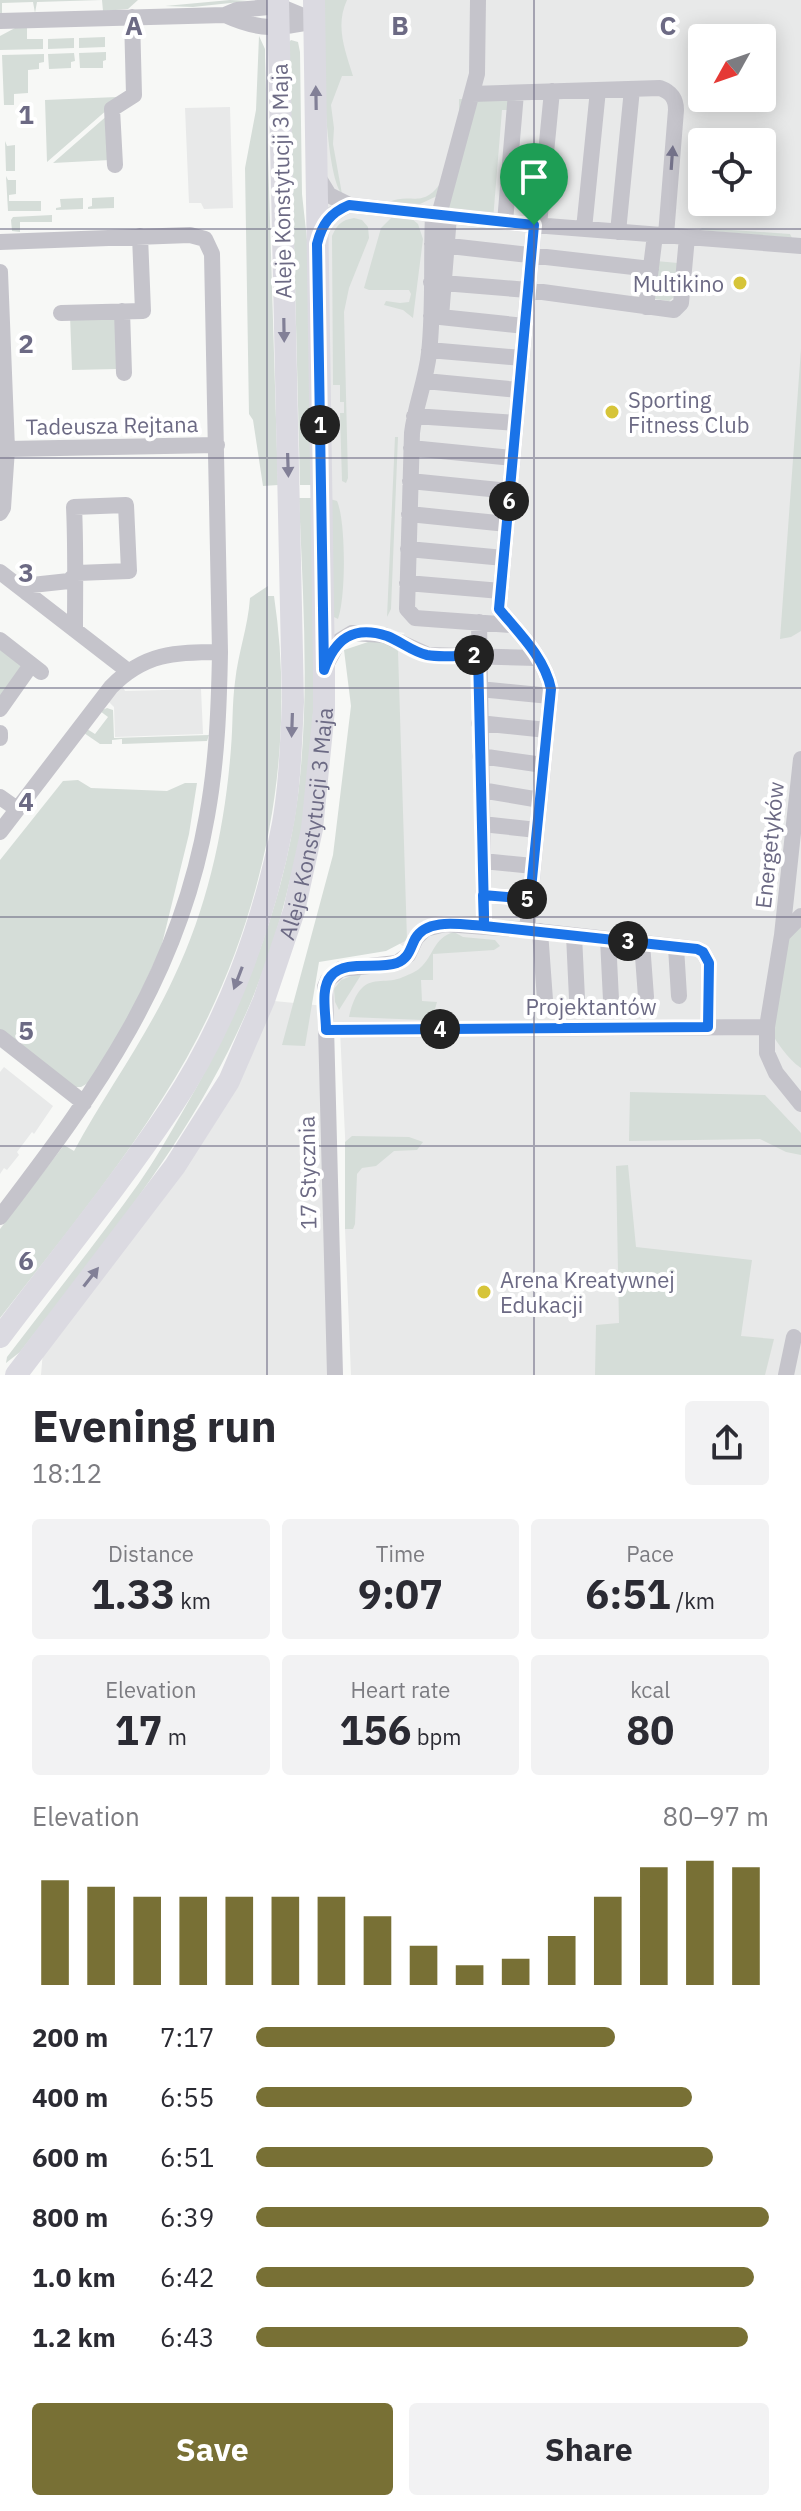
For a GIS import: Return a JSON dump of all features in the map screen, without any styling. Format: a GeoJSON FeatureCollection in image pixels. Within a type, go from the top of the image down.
{"type":"FeatureCollection","features":[{"type":"Feature","properties":{"kind":"main road","name":"Aleje Konstytucji 3 Maja"},"geometry":{"type":"LineString","coordinates":[[16,1375],[175,1166],[229,1081],[264,1000],[294,911],[312,829],[324,710],[315,11]]}},
{"type":"Feature","properties":{"kind":"main road","name":"Aleje Konstytucji 3 Maja"},"geometry":{"type":"LineString","coordinates":[[0,1337],[140,1151],[194,1069],[230,999],[249,950],[266,896],[283,821],[291,754],[293,672],[278,12]]}},
{"type":"Feature","properties":{"kind":"main road"},"geometry":{"type":"LineString","coordinates":[[41,1375],[44,1339]]}},
{"type":"Feature","properties":{"kind":"street"},"geometry":{"type":"LineString","coordinates":[[478,0],[478,63],[440,215],[436,316],[425,381],[414,416],[407,609],[411,616],[417,618],[512,625]]}},
{"type":"Feature","properties":{"kind":"street"},"geometry":{"type":"LineString","coordinates":[[0,21],[225,15],[241,22],[278,12],[315,11]]}},
{"type":"Feature","properties":{"kind":"street"},"geometry":{"type":"LineString","coordinates":[[115,165],[112,109],[134,95],[132,17]]}},
{"type":"Feature","properties":{"kind":"street"},"geometry":{"type":"LineString","coordinates":[[472,94],[660,88],[671,93],[676,104],[661,235],[651,269],[646,307]]}},
{"type":"Feature","properties":{"kind":"street"},"geometry":{"type":"LineString","coordinates":[[618,232],[632,89]]}},
{"type":"Feature","properties":{"kind":"street"},"geometry":{"type":"LineString","coordinates":[[584,229],[598,90]]}},
{"type":"Feature","properties":{"kind":"street"},"geometry":{"type":"LineString","coordinates":[[545,1000],[530,899],[550,696],[548,674],[499,609],[531,257],[552,91]]}},
{"type":"Feature","properties":{"kind":"street"},"geometry":{"type":"LineString","coordinates":[[505,222],[516,93]]}},
{"type":"Feature","properties":{"kind":"street"},"geometry":{"type":"LineString","coordinates":[[317,174],[329,195],[349,205],[536,225],[801,246]]}},
{"type":"Feature","properties":{"kind":"street"},"geometry":{"type":"LineString","coordinates":[[317,244],[329,217],[349,205]]}},
{"type":"Feature","properties":{"kind":"street"},"geometry":{"type":"LineString","coordinates":[[61,313],[143,311],[140,236]]}},
{"type":"Feature","properties":{"kind":"street","name":"Tadeusza Rejtana"},"geometry":{"type":"LineString","coordinates":[[0,242],[140,236],[199,236],[205,239],[212,254],[220,652],[213,773],[201,849],[174,938],[151,991],[110,1065],[0,1217]]}},
{"type":"Feature","properties":{"kind":"street"},"geometry":{"type":"LineString","coordinates":[[437,282],[528,290],[671,310],[679,306],[687,237]]}},
{"type":"Feature","properties":{"kind":"street"},"geometry":{"type":"LineString","coordinates":[[439,245],[651,269]]}},
{"type":"Feature","properties":{"kind":"street","name":"Tadeusza Rejtana"},"geometry":{"type":"LineString","coordinates":[[0,272],[7,449],[3,508],[0,513]]}},
{"type":"Feature","properties":{"kind":"street"},"geometry":{"type":"LineString","coordinates":[[122,311],[124,373]]}},
{"type":"Feature","properties":{"kind":"street"},"geometry":{"type":"LineString","coordinates":[[436,316],[525,326]]}},
{"type":"Feature","properties":{"kind":"street"},"geometry":{"type":"LineString","coordinates":[[429,350],[522,358]]}},
{"type":"Feature","properties":{"kind":"street"},"geometry":{"type":"LineString","coordinates":[[425,381],[519,390]]}},
{"type":"Feature","properties":{"kind":"street"},"geometry":{"type":"LineString","coordinates":[[414,416],[516,423]]}},
{"type":"Feature","properties":{"kind":"street","name":"Tadeusza Rejtana"},"geometry":{"type":"LineString","coordinates":[[7,449],[217,445]]}},
{"type":"Feature","properties":{"kind":"street"},"geometry":{"type":"LineString","coordinates":[[411,448],[513,458]]}},
{"type":"Feature","properties":{"kind":"street"},"geometry":{"type":"LineString","coordinates":[[410,481],[510,491]]}},
{"type":"Feature","properties":{"kind":"street"},"geometry":{"type":"LineString","coordinates":[[27,593],[32,585],[69,581],[77,573],[129,571],[126,505],[74,507],[77,573],[75,630]]}},
{"type":"Feature","properties":{"kind":"street"},"geometry":{"type":"LineString","coordinates":[[409,514],[507,524]]}},
{"type":"Feature","properties":{"kind":"street"},"geometry":{"type":"LineString","coordinates":[[408,549],[504,558]]}},
{"type":"Feature","properties":{"kind":"street"},"geometry":{"type":"LineString","coordinates":[[0,572],[128,671]]}},
{"type":"Feature","properties":{"kind":"street"},"geometry":{"type":"LineString","coordinates":[[407,583],[501,591]]}},
{"type":"Feature","properties":{"kind":"street"},"geometry":{"type":"LineString","coordinates":[[479,622],[484,926],[697,949],[707,957],[709,969],[708,1027]]}},
{"type":"Feature","properties":{"kind":"street"},"geometry":{"type":"LineString","coordinates":[[324,670],[339,641],[352,633],[384,635],[428,655],[537,658]]}},
{"type":"Feature","properties":{"kind":"street"},"geometry":{"type":"LineString","coordinates":[[0,640],[36,669],[0,709]]}},
{"type":"Feature","properties":{"kind":"street"},"geometry":{"type":"LineString","coordinates":[[0,832],[111,687],[128,671],[150,659],[180,652],[220,652]]}},
{"type":"Feature","properties":{"kind":"street"},"geometry":{"type":"LineString","coordinates":[[479,689],[550,696]]}},
{"type":"Feature","properties":{"kind":"street"},"geometry":{"type":"LineString","coordinates":[[479,723],[547,730]]}},
{"type":"Feature","properties":{"kind":"street"},"geometry":{"type":"LineString","coordinates":[[480,756],[543,765]]}},
{"type":"Feature","properties":{"kind":"street","name":"Energetyków"},"geometry":{"type":"LineString","coordinates":[[767,1027],[782,935],[801,759]]}},
{"type":"Feature","properties":{"kind":"street"},"geometry":{"type":"LineString","coordinates":[[481,790],[540,800]]}},
{"type":"Feature","properties":{"kind":"street"},"geometry":{"type":"LineString","coordinates":[[0,797],[17,809]]}},
{"type":"Feature","properties":{"kind":"street"},"geometry":{"type":"LineString","coordinates":[[482,824],[537,830]]}},
{"type":"Feature","properties":{"kind":"street"},"geometry":{"type":"LineString","coordinates":[[483,861],[533,866]]}},
{"type":"Feature","properties":{"kind":"street"},"geometry":{"type":"LineString","coordinates":[[483,895],[530,899]]}},
{"type":"Feature","properties":{"kind":"street","name":"Energetyków"},"geometry":{"type":"LineString","coordinates":[[782,935],[801,916]]}},
{"type":"Feature","properties":{"kind":"street","name":"17 Stycznia"},"geometry":{"type":"LineString","coordinates":[[335,1375],[325,987],[333,973],[341,969],[403,960],[420,933],[433,926],[484,926]]}},
{"type":"Feature","properties":{"kind":"street"},"geometry":{"type":"LineString","coordinates":[[574,935],[577,999]]}},
{"type":"Feature","properties":{"kind":"street"},"geometry":{"type":"LineString","coordinates":[[608,939],[611,1000]]}},
{"type":"Feature","properties":{"kind":"street"},"geometry":{"type":"LineString","coordinates":[[642,943],[646,997]]}},
{"type":"Feature","properties":{"kind":"street"},"geometry":{"type":"LineString","coordinates":[[676,947],[679,996]]}},
{"type":"Feature","properties":{"kind":"street"},"geometry":{"type":"LineString","coordinates":[[767,1027],[767,1053],[776,1073],[801,1104]]}},
{"type":"Feature","properties":{"kind":"street","name":"Projektantów"},"geometry":{"type":"LineString","coordinates":[[326,1030],[767,1027]]}},
{"type":"Feature","properties":{"kind":"street"},"geometry":{"type":"LineString","coordinates":[[0,1037],[84,1103]]}},
{"type":"Feature","properties":{"kind":"street"},"geometry":{"type":"LineString","coordinates":[[786,1375],[794,1337]]}},
{"type":"Feature","properties":{"kind":"shaded area"},"geometry":{"type":"Polygon","coordinates":[[[0,0],[102,0],[37,2],[35,13],[33,2],[2,3],[2,14],[0,0]]]}},
{"type":"Feature","properties":{"kind":"shaded area"},"geometry":{"type":"Polygon","coordinates":[[[102,0],[138,0],[128,9],[103,11],[102,0]]]}},
{"type":"Feature","properties":{"kind":"shaded area"},"geometry":{"type":"Polygon","coordinates":[[[314,0],[801,0],[801,1375],[351,1375],[340,1030],[327,1030],[335,1375],[41,1375],[44,1339],[150,1201],[264,1000],[325,1006],[328,980],[416,955],[400,944],[390,642],[405,633],[372,628],[329,657],[314,0]]]}},
{"type":"Feature","properties":{"kind":"shaded area"},"geometry":{"type":"Polygon","coordinates":[[[322,0],[347,0],[342,29],[353,76],[342,76],[331,105],[333,144],[342,194],[331,160],[328,133],[322,0]]]}},
{"type":"Feature","properties":{"kind":"shaded area"},"geometry":{"type":"Polygon","coordinates":[[[249,1],[193,7],[165,6],[249,1]]]}},
{"type":"Feature","properties":{"kind":"shaded area"},"geometry":{"type":"Polygon","coordinates":[[[15,28],[27,28],[27,39],[43,39],[43,49],[0,50],[0,36],[15,28]]]}},
{"type":"Feature","properties":{"kind":"shaded area"},"geometry":{"type":"Polygon","coordinates":[[[259,36],[265,49],[278,485],[263,486],[253,420],[249,414],[245,168],[256,110],[259,36]]]}},
{"type":"Feature","properties":{"kind":"shaded area"},"geometry":{"type":"Polygon","coordinates":[[[105,37],[105,47],[79,48],[79,38],[105,37]]]}},
{"type":"Feature","properties":{"kind":"shaded area"},"geometry":{"type":"Polygon","coordinates":[[[74,38],[74,48],[48,49],[48,39],[74,38]]]}},
{"type":"Feature","properties":{"kind":"shaded area"},"geometry":{"type":"Polygon","coordinates":[[[291,40],[298,42],[300,52],[302,194],[309,258],[314,485],[300,485],[291,40]]]}},
{"type":"Feature","properties":{"kind":"shaded area"},"geometry":{"type":"Polygon","coordinates":[[[106,52],[103,68],[80,68],[79,53],[106,52]]]}},
{"type":"Feature","properties":{"kind":"shaded area"},"geometry":{"type":"Polygon","coordinates":[[[74,53],[75,61],[71,62],[71,68],[49,69],[48,54],[74,53]]]}},
{"type":"Feature","properties":{"kind":"shaded area"},"geometry":{"type":"Polygon","coordinates":[[[44,54],[44,62],[39,63],[39,69],[28,70],[28,93],[14,94],[14,105],[4,105],[2,55],[44,54]]]}},
{"type":"Feature","properties":{"kind":"shaded area"},"geometry":{"type":"Polygon","coordinates":[[[516,93],[515,110],[502,110],[493,220],[439,215],[437,196],[420,204],[389,202],[423,198],[442,181],[459,112],[459,99],[472,94],[516,93]]]}},
{"type":"Feature","properties":{"kind":"shaded area"},"geometry":{"type":"Polygon","coordinates":[[[117,97],[108,109],[47,162],[45,100],[117,97]]]}},
{"type":"Feature","properties":{"kind":"shaded area"},"geometry":{"type":"Polygon","coordinates":[[[230,107],[233,208],[204,209],[201,203],[189,203],[185,108],[230,107]]]}},
{"type":"Feature","properties":{"kind":"shaded area"},"geometry":{"type":"Polygon","coordinates":[[[109,114],[110,160],[53,163],[109,114]]]}},
{"type":"Feature","properties":{"kind":"shaded area"},"geometry":{"type":"Polygon","coordinates":[[[5,141],[7,146],[15,145],[15,171],[6,171],[5,141]]]}},
{"type":"Feature","properties":{"kind":"shaded area"},"geometry":{"type":"Polygon","coordinates":[[[6,176],[8,180],[16,180],[16,194],[9,195],[9,201],[41,201],[41,211],[8,211],[6,176]]]}},
{"type":"Feature","properties":{"kind":"shaded area"},"geometry":{"type":"Polygon","coordinates":[[[114,197],[114,208],[88,209],[92,206],[92,198],[114,197]]]}},
{"type":"Feature","properties":{"kind":"shaded area"},"geometry":{"type":"Polygon","coordinates":[[[83,198],[83,209],[56,210],[61,207],[60,199],[83,198]]]}},
{"type":"Feature","properties":{"kind":"shaded area"},"geometry":{"type":"Polygon","coordinates":[[[52,215],[52,222],[20,222],[20,232],[12,231],[13,217],[52,215]]]}},
{"type":"Feature","properties":{"kind":"shaded area"},"geometry":{"type":"Polygon","coordinates":[[[392,217],[411,218],[418,224],[423,239],[413,318],[403,310],[384,305],[386,301],[409,302],[409,290],[364,288],[381,228],[392,217]]]}},
{"type":"Feature","properties":{"kind":"shaded area"},"geometry":{"type":"Polygon","coordinates":[[[354,218],[362,220],[368,227],[369,238],[349,288],[344,312],[346,483],[342,481],[340,413],[344,413],[344,402],[340,402],[340,385],[333,385],[332,236],[340,224],[354,218]]]}},
{"type":"Feature","properties":{"kind":"shaded area"},"geometry":{"type":"Polygon","coordinates":[[[699,230],[790,234],[792,238],[699,230]]]}},
{"type":"Feature","properties":{"kind":"shaded area"},"geometry":{"type":"Polygon","coordinates":[[[656,261],[678,263],[674,297],[669,301],[655,299],[656,261]]]}},
{"type":"Feature","properties":{"kind":"shaded area"},"geometry":{"type":"Polygon","coordinates":[[[70,315],[109,315],[115,320],[117,369],[72,370],[70,315]]]}},
{"type":"Feature","properties":{"kind":"shaded area"},"geometry":{"type":"Polygon","coordinates":[[[801,349],[801,631],[780,639],[801,349]]]}},
{"type":"Feature","properties":{"kind":"shaded area"},"geometry":{"type":"Polygon","coordinates":[[[395,437],[398,437],[391,609],[387,617],[395,437]]]}},
{"type":"Feature","properties":{"kind":"shaded area"},"geometry":{"type":"Polygon","coordinates":[[[299,498],[314,498],[311,743],[303,824],[270,953],[245,1016],[182,1133],[105,1242],[20,1352],[6,1363],[7,1357],[123,1205],[162,1147],[204,1074],[257,959],[282,879],[302,758],[304,647],[299,498]]]}},
{"type":"Feature","properties":{"kind":"shaded area"},"geometry":{"type":"Polygon","coordinates":[[[330,499],[337,501],[343,542],[344,578],[338,619],[334,617],[330,499]]]}},
{"type":"Feature","properties":{"kind":"shaded area"},"geometry":{"type":"Polygon","coordinates":[[[268,586],[268,596],[274,596],[281,662],[281,727],[275,793],[263,858],[246,921],[223,983],[195,1042],[162,1099],[104,1183],[0,1318],[0,1229],[64,1145],[74,1151],[163,1000],[186,950],[205,894],[219,836],[231,748],[235,682],[250,598],[268,586]]]}},
{"type":"Feature","properties":{"kind":"shaded area"},"geometry":{"type":"Polygon","coordinates":[[[368,642],[390,642],[398,651],[407,940],[386,951],[319,962],[305,1046],[282,1045],[333,855],[351,706],[344,650],[368,642]]]}},
{"type":"Feature","properties":{"kind":"shaded area"},"geometry":{"type":"Polygon","coordinates":[[[0,647],[22,665],[0,702],[0,647]]]}},
{"type":"Feature","properties":{"kind":"shaded area"},"geometry":{"type":"Polygon","coordinates":[[[122,685],[125,691],[201,689],[203,734],[115,737],[114,707],[108,701],[122,685]]]}},
{"type":"Feature","properties":{"kind":"shaded area"},"geometry":{"type":"Polygon","coordinates":[[[107,708],[113,710],[114,738],[209,735],[207,741],[122,744],[122,739],[112,740],[112,744],[100,744],[84,733],[87,729],[95,734],[108,717],[100,711],[107,708]]]}},
{"type":"Feature","properties":{"kind":"shaded area"},"geometry":{"type":"Polygon","coordinates":[[[78,780],[91,788],[167,791],[185,783],[197,783],[189,834],[161,948],[124,1028],[90,1082],[81,1087],[72,1087],[0,1031],[0,860],[63,781],[78,780]]]}},
{"type":"Feature","properties":{"kind":"shaded area"},"geometry":{"type":"Polygon","coordinates":[[[801,923],[801,1068],[786,1054],[767,1027],[782,935],[801,923]]]}},
{"type":"Feature","properties":{"kind":"shaded area"},"geometry":{"type":"Polygon","coordinates":[[[454,932],[463,937],[495,940],[500,946],[494,950],[433,954],[433,980],[421,980],[422,1001],[437,1002],[434,1012],[423,1020],[349,1017],[355,998],[366,985],[397,979],[416,971],[442,938],[454,932]]]}},
{"type":"Feature","properties":{"kind":"shaded area"},"geometry":{"type":"Polygon","coordinates":[[[361,975],[339,1010],[334,989],[341,980],[361,975]]]}},
{"type":"Feature","properties":{"kind":"shaded area"},"geometry":{"type":"Polygon","coordinates":[[[4,1067],[53,1106],[17,1152],[19,1155],[0,1174],[0,1072],[4,1067]]]}},
{"type":"Feature","properties":{"kind":"shaded area"},"geometry":{"type":"Polygon","coordinates":[[[630,1092],[765,1095],[801,1133],[801,1155],[786,1152],[760,1139],[629,1141],[630,1092]]]}},
{"type":"Feature","properties":{"kind":"shaded area"},"geometry":{"type":"Polygon","coordinates":[[[352,1136],[409,1137],[423,1142],[417,1150],[394,1151],[376,1166],[362,1168],[357,1174],[355,1224],[353,1229],[345,1229],[345,1142],[352,1136]]]}},
{"type":"Feature","properties":{"kind":"shaded area"},"geometry":{"type":"Polygon","coordinates":[[[628,1165],[636,1247],[752,1260],[741,1336],[774,1339],[765,1375],[595,1375],[596,1325],[619,1323],[616,1166],[628,1165]]]}},
{"type":"Feature","properties":{"kind":"place","name":"Multikino"},"geometry":{"type":"Point","coordinates":[740,283]}},
{"type":"Feature","properties":{"kind":"place","name":"Sporting Fitness Club"},"geometry":{"type":"Point","coordinates":[612,412]}},
{"type":"Feature","properties":{"kind":"place","name":"Arena Kreatywnej Edukacji"},"geometry":{"type":"Point","coordinates":[484,1292]}},
{"type":"Feature","properties":{"kind":"route"},"geometry":{"type":"LineString","coordinates":[[534,225],[349,205],[338,209],[324,223],[317,244],[324,670],[339,641],[352,633],[384,635],[428,655],[478,655],[479,723],[481,790],[484,913],[484,926],[697,949],[703,952],[709,963],[708,1027],[326,1030],[325,987],[333,973],[341,969],[397,963],[412,950],[420,933],[433,926],[484,926],[483,895],[530,899],[551,689],[548,674],[532,649],[499,609],[534,225]]}}]}
